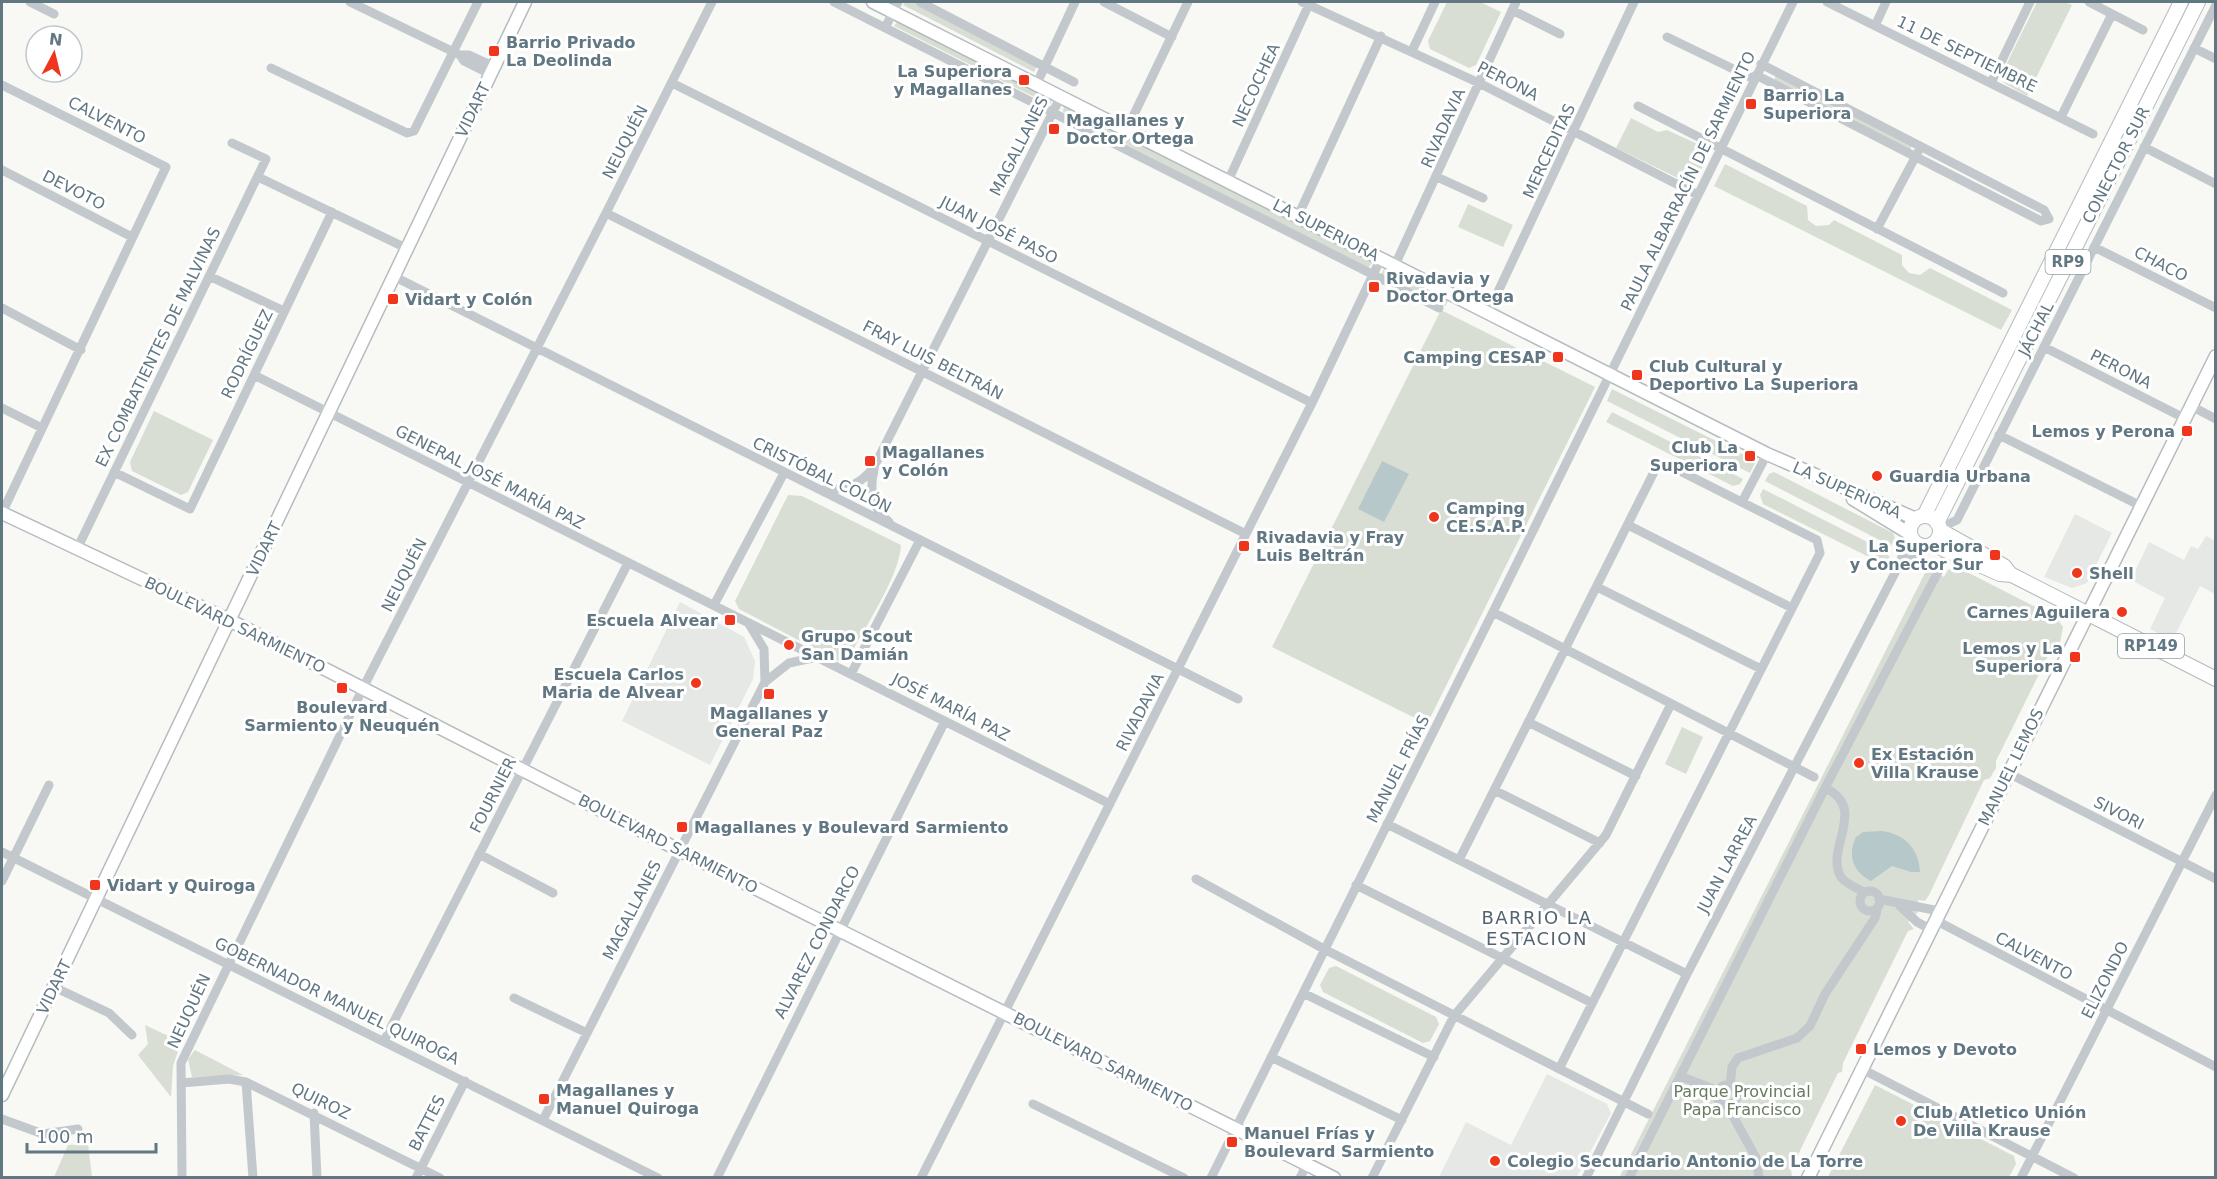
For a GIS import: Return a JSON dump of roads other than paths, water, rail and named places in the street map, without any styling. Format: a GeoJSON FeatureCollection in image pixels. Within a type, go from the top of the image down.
{"type":"FeatureCollection","features":[{"type":"Feature","properties":{"kind":"main road","name":"CONECTOR SUR"},"geometry":{"type":"LineString","coordinates":[[1920,518],[2181,2]]}},
{"type":"Feature","properties":{"kind":"main road","name":"CONECTOR SUR"},"geometry":{"type":"LineString","coordinates":[[1939,527],[2198,2]]}},
{"type":"Feature","properties":{"kind":"main road"},"geometry":{"type":"LineString","coordinates":[[1920,518],[1939,527],[1938,539],[1928,545],[1915,541],[1910,534],[1911,525],[1920,518]]}},
{"type":"Feature","properties":{"kind":"main road","name":"RP149"},"geometry":{"type":"LineString","coordinates":[[1939,527],[2004,566],[2012,575],[2216,679]]}},
{"type":"Feature","properties":{"kind":"main road","name":"RP149"},"geometry":{"type":"LineString","coordinates":[[1928,545],[1949,551],[2000,574],[2012,575]]}},
{"type":"Feature","properties":{"kind":"street"},"geometry":{"type":"LineString","coordinates":[[30,2],[54,14]]}},
{"type":"Feature","properties":{"kind":"street"},"geometry":{"type":"LineString","coordinates":[[350,2],[457,53],[465,61],[492,70]]}},
{"type":"Feature","properties":{"kind":"street"},"geometry":{"type":"LineString","coordinates":[[271,68],[407,133],[414,131],[457,53],[478,2]]}},
{"type":"Feature","properties":{"kind":"street","name":"VIDART"},"geometry":{"type":"LineString","coordinates":[[2,1095],[231,621],[406,248],[525,2]]}},
{"type":"Feature","properties":{"kind":"street","name":"NEUQUÉN"},"geometry":{"type":"LineString","coordinates":[[182,1178],[181,1063],[363,688],[712,2]]}},
{"type":"Feature","properties":{"kind":"street"},"geometry":{"type":"LineString","coordinates":[[834,2],[1439,308]]}},
{"type":"Feature","properties":{"kind":"street","name":"LA SUPERIORA"},"geometry":{"type":"LineString","coordinates":[[873,2],[895,7],[1037,84],[1772,457],[1870,508],[1910,534]]}},
{"type":"Feature","properties":{"kind":"street"},"geometry":{"type":"LineString","coordinates":[[920,2],[1074,82]]}},
{"type":"Feature","properties":{"kind":"street"},"geometry":{"type":"LineString","coordinates":[[1037,84],[1076,2]]}},
{"type":"Feature","properties":{"kind":"street"},"geometry":{"type":"LineString","coordinates":[[1104,2],[1172,37]]}},
{"type":"Feature","properties":{"kind":"street"},"geometry":{"type":"LineString","coordinates":[[1127,129],[1188,2]]}},
{"type":"Feature","properties":{"kind":"street"},"geometry":{"type":"LineString","coordinates":[[1412,51],[1435,2]]}},
{"type":"Feature","properties":{"kind":"street","name":"MERCEDITAS"},"geometry":{"type":"LineString","coordinates":[[1488,313],[1575,132],[1634,2]]}},
{"type":"Feature","properties":{"kind":"street","name":"PAULA ALBARRACÍN DE SARMIENTO"},"geometry":{"type":"LineString","coordinates":[[1610,374],[1792,2]]}},
{"type":"Feature","properties":{"kind":"street","name":"11 DE SEPTIEMBRE"},"geometry":{"type":"LineString","coordinates":[[1827,2],[2093,134]]}},
{"type":"Feature","properties":{"kind":"street"},"geometry":{"type":"LineString","coordinates":[[1875,26],[1886,2]]}},
{"type":"Feature","properties":{"kind":"street"},"geometry":{"type":"LineString","coordinates":[[1991,83],[2030,2]]}},
{"type":"Feature","properties":{"kind":"street"},"geometry":{"type":"LineString","coordinates":[[2089,2],[2143,30]]}},
{"type":"Feature","properties":{"kind":"street","name":"PERONA"},"geometry":{"type":"LineString","coordinates":[[1307,3],[1479,83],[1698,195]]}},
{"type":"Feature","properties":{"kind":"street","name":"NECOCHEA"},"geometry":{"type":"LineString","coordinates":[[1228,181],[1307,3]]}},
{"type":"Feature","properties":{"kind":"street","name":"JÁCHAL"},"geometry":{"type":"LineString","coordinates":[[1939,527],[1957,520],[2216,5]]}},
{"type":"Feature","properties":{"kind":"street"},"geometry":{"type":"LineString","coordinates":[[1514,6],[1560,34]]}},
{"type":"Feature","properties":{"kind":"street","name":"RIVADAVIA"},"geometry":{"type":"LineString","coordinates":[[1395,266],[1514,6]]}},
{"type":"Feature","properties":{"kind":"street"},"geometry":{"type":"LineString","coordinates":[[885,28],[895,7]]}},
{"type":"Feature","properties":{"kind":"street"},"geometry":{"type":"LineString","coordinates":[[2061,117],[2112,14]]}},
{"type":"Feature","properties":{"kind":"street"},"geometry":{"type":"LineString","coordinates":[[1298,216],[1381,36]]}},
{"type":"Feature","properties":{"kind":"street"},"geometry":{"type":"LineString","coordinates":[[1667,37],[1755,77],[2041,221],[2049,219],[2044,210],[1761,64]]}},
{"type":"Feature","properties":{"kind":"street"},"geometry":{"type":"LineString","coordinates":[[2194,48],[2216,59]]}},
{"type":"Feature","properties":{"kind":"street","name":"JUAN JOSÉ PASO"},"geometry":{"type":"LineString","coordinates":[[672,83],[1312,404]]}},
{"type":"Feature","properties":{"kind":"street","name":"CALVENTO"},"geometry":{"type":"LineString","coordinates":[[2,85],[166,167],[132,237]]}},
{"type":"Feature","properties":{"kind":"street","name":"MAGALLANES"},"geometry":{"type":"LineString","coordinates":[[820,490],[841,490],[853,486],[866,478],[874,467],[1061,96]]}},
{"type":"Feature","properties":{"kind":"street"},"geometry":{"type":"LineString","coordinates":[[1638,106],[2003,293]]}},
{"type":"Feature","properties":{"kind":"street","name":"EX COMBATIENTES DE MALVINAS"},"geometry":{"type":"LineString","coordinates":[[77,549],[266,159],[232,143]]}},
{"type":"Feature","properties":{"kind":"street"},"geometry":{"type":"LineString","coordinates":[[1877,230],[1921,146]]}},
{"type":"Feature","properties":{"kind":"street"},"geometry":{"type":"LineString","coordinates":[[2144,147],[2216,184]]}},
{"type":"Feature","properties":{"kind":"street","name":"DEVOTO"},"geometry":{"type":"LineString","coordinates":[[2,170],[132,237]]}},
{"type":"Feature","properties":{"kind":"street"},"geometry":{"type":"LineString","coordinates":[[258,177],[406,248]]}},
{"type":"Feature","properties":{"kind":"street"},"geometry":{"type":"LineString","coordinates":[[1437,177],[1483,198]]}},
{"type":"Feature","properties":{"kind":"street","name":"RODRÍGUEZ"},"geometry":{"type":"LineString","coordinates":[[114,472],[189,509],[332,212]]}},
{"type":"Feature","properties":{"kind":"street","name":"FRAY LUIS BELTRÁN"},"geometry":{"type":"LineString","coordinates":[[606,213],[1246,534]]}},
{"type":"Feature","properties":{"kind":"street"},"geometry":{"type":"LineString","coordinates":[[2,513],[81,350],[132,237]]}},
{"type":"Feature","properties":{"kind":"street","name":"CHACO"},"geometry":{"type":"LineString","coordinates":[[2094,247],[2216,308]]}},
{"type":"Feature","properties":{"kind":"street","name":"RIVADAVIA"},"geometry":{"type":"LineString","coordinates":[[921,1178],[1312,404],[1381,258]]}},
{"type":"Feature","properties":{"kind":"street"},"geometry":{"type":"LineString","coordinates":[[209,276],[284,311]]}},
{"type":"Feature","properties":{"kind":"street","name":"CRISTÓBAL COLÓN"},"geometry":{"type":"LineString","coordinates":[[393,276],[1238,699]]}},
{"type":"Feature","properties":{"kind":"street"},"geometry":{"type":"LineString","coordinates":[[2,308],[81,350]]}},
{"type":"Feature","properties":{"kind":"street","name":"PERONA"},"geometry":{"type":"LineString","coordinates":[[2044,347],[2184,418]]}},
{"type":"Feature","properties":{"kind":"street","name":"MANUEL LEMOS"},"geometry":{"type":"LineString","coordinates":[[1808,1178],[1860,1068],[2216,356]]}},
{"type":"Feature","properties":{"kind":"street","name":"MANUEL FRÍAS"},"geometry":{"type":"LineString","coordinates":[[1211,1178],[1610,374]]}},
{"type":"Feature","properties":{"kind":"street","name":"GENERAL JOSÉ MARÍA PAZ"},"geometry":{"type":"LineString","coordinates":[[254,375],[714,605]]}},
{"type":"Feature","properties":{"kind":"street"},"geometry":{"type":"LineString","coordinates":[[2191,406],[2216,419]]}},
{"type":"Feature","properties":{"kind":"street"},"geometry":{"type":"LineString","coordinates":[[2,408],[42,428]]}},
{"type":"Feature","properties":{"kind":"street"},"geometry":{"type":"LineString","coordinates":[[1999,435],[2141,506]]}},
{"type":"Feature","properties":{"kind":"street"},"geometry":{"type":"LineString","coordinates":[[1742,502],[1772,457]]}},
{"type":"Feature","properties":{"kind":"street","name":"LA SUPERIORA"},"geometry":{"type":"LineString","coordinates":[[1772,457],[1920,518]]}},
{"type":"Feature","properties":{"kind":"street"},"geometry":{"type":"LineString","coordinates":[[1459,860],[1655,470],[1662,466],[1670,466],[1816,540],[1820,546],[1820,553],[1559,1069]]}},
{"type":"Feature","properties":{"kind":"street","name":"MAGALLANES"},"geometry":{"type":"LineString","coordinates":[[874,467],[871,491],[883,517],[894,527]]}},
{"type":"Feature","properties":{"kind":"street"},"geometry":{"type":"LineString","coordinates":[[714,605],[784,473]]}},
{"type":"Feature","properties":{"kind":"street","name":"BOULEVARD SARMIENTO"},"geometry":{"type":"LineString","coordinates":[[2,513],[231,621],[680,850],[1334,1178]]}},
{"type":"Feature","properties":{"kind":"street"},"geometry":{"type":"LineString","coordinates":[[1628,525],[1792,608]]}},
{"type":"Feature","properties":{"kind":"street","name":"JUAN LARREA"},"geometry":{"type":"LineString","coordinates":[[1586,1178],[1687,974],[1898,567],[1910,534]]}},
{"type":"Feature","properties":{"kind":"street"},"geometry":{"type":"LineString","coordinates":[[851,674],[920,540]]}},
{"type":"Feature","properties":{"kind":"street","name":"JUAN LARREA"},"geometry":{"type":"LineString","coordinates":[[1898,567],[1928,545]]}},
{"type":"Feature","properties":{"kind":"street"},"geometry":{"type":"LineString","coordinates":[[1629,1178],[1825,788],[1935,573],[1949,551]]}},
{"type":"Feature","properties":{"kind":"street","name":"FOURNIER"},"geometry":{"type":"LineString","coordinates":[[384,1041],[628,562]]}},
{"type":"Feature","properties":{"kind":"street"},"geometry":{"type":"LineString","coordinates":[[1597,587],[1761,669]]}},
{"type":"Feature","properties":{"kind":"street","name":"JOSÉ MARÍA PAZ"},"geometry":{"type":"LineString","coordinates":[[714,605],[1110,804]]}},
{"type":"Feature","properties":{"kind":"street"},"geometry":{"type":"LineString","coordinates":[[1493,612],[1814,777]]}},
{"type":"Feature","properties":{"kind":"street"},"geometry":{"type":"LineString","coordinates":[[747,622],[764,650],[765,682]]}},
{"type":"Feature","properties":{"kind":"street"},"geometry":{"type":"LineString","coordinates":[[765,682],[789,663],[818,657]]}},
{"type":"Feature","properties":{"kind":"street","name":"MAGALLANES"},"geometry":{"type":"LineString","coordinates":[[543,1120],[765,682]]}},
{"type":"Feature","properties":{"kind":"street"},"geometry":{"type":"LineString","coordinates":[[1372,1178],[1454,1016],[1500,958],[1600,843],[1671,705]]}},
{"type":"Feature","properties":{"kind":"street","name":"ALVAREZ CONDARCO"},"geometry":{"type":"LineString","coordinates":[[717,1178],[945,721]]}},
{"type":"Feature","properties":{"kind":"street"},"geometry":{"type":"LineString","coordinates":[[1528,722],[1636,776]]}},
{"type":"Feature","properties":{"kind":"street","name":"SIVORI"},"geometry":{"type":"LineString","coordinates":[[2008,773],[2216,879]]}},
{"type":"Feature","properties":{"kind":"street"},"geometry":{"type":"LineString","coordinates":[[2,881],[49,785]]}},
{"type":"Feature","properties":{"kind":"street"},"geometry":{"type":"LineString","coordinates":[[1730,1086],[1731,1067],[1738,1058],[1797,1038],[1810,1026],[1820,1002],[1875,918],[1879,903],[1873,892],[1864,892],[1845,882],[1839,872],[1844,809],[1839,797],[1825,788]]}},
{"type":"Feature","properties":{"kind":"street"},"geometry":{"type":"LineString","coordinates":[[1494,790],[1600,843]]}},
{"type":"Feature","properties":{"kind":"street","name":"ELIZONDO"},"geometry":{"type":"LineString","coordinates":[[2022,1178],[2216,795]]}},
{"type":"Feature","properties":{"kind":"street"},"geometry":{"type":"LineString","coordinates":[[1387,824],[1687,974]]}},
{"type":"Feature","properties":{"kind":"street","name":"GOBERNADOR MANUEL QUIROGA"},"geometry":{"type":"LineString","coordinates":[[2,852],[658,1178]]}},
{"type":"Feature","properties":{"kind":"street"},"geometry":{"type":"LineString","coordinates":[[480,854],[553,893]]}},
{"type":"Feature","properties":{"kind":"street"},"geometry":{"type":"LineString","coordinates":[[1196,879],[1324,949],[1648,1114]]}},
{"type":"Feature","properties":{"kind":"street"},"geometry":{"type":"LineString","coordinates":[[1356,885],[1593,1003]]}},
{"type":"Feature","properties":{"kind":"street"},"geometry":{"type":"LineString","coordinates":[[1864,892],[1860,900],[1863,909],[1870,911],[1879,903],[1898,905],[1935,920]]}},
{"type":"Feature","properties":{"kind":"street"},"geometry":{"type":"LineString","coordinates":[[1898,905],[1935,920]]}},
{"type":"Feature","properties":{"kind":"street","name":"CALVENTO"},"geometry":{"type":"LineString","coordinates":[[1935,920],[2106,1012],[2216,1067]]}},
{"type":"Feature","properties":{"kind":"street"},"geometry":{"type":"LineString","coordinates":[[54,987],[109,1013],[132,1035]]}},
{"type":"Feature","properties":{"kind":"street"},"geometry":{"type":"LineString","coordinates":[[1303,993],[1434,1057]]}},
{"type":"Feature","properties":{"kind":"street"},"geometry":{"type":"LineString","coordinates":[[514,998],[587,1033]]}},
{"type":"Feature","properties":{"kind":"street"},"geometry":{"type":"LineString","coordinates":[[1271,1057],[1402,1120]]}},
{"type":"Feature","properties":{"kind":"street"},"geometry":{"type":"LineString","coordinates":[[1860,1068],[2074,1178]]}},
{"type":"Feature","properties":{"kind":"street"},"geometry":{"type":"LineString","coordinates":[[1680,1076],[1718,1091]]}},
{"type":"Feature","properties":{"kind":"street","name":"QUIROZ"},"geometry":{"type":"LineString","coordinates":[[181,1083],[229,1079],[246,1082],[314,1113],[440,1178]]}},
{"type":"Feature","properties":{"kind":"street","name":"BATTES"},"geometry":{"type":"LineString","coordinates":[[417,1178],[465,1081]]}},
{"type":"Feature","properties":{"kind":"street"},"geometry":{"type":"LineString","coordinates":[[246,1082],[253,1178]]}},
{"type":"Feature","properties":{"kind":"street"},"geometry":{"type":"LineString","coordinates":[[1727,1105],[1733,1103],[1737,1097],[1736,1090],[1724,1085],[1718,1091],[1718,1100],[1727,1105],[1756,1158],[1759,1178]]}},
{"type":"Feature","properties":{"kind":"street"},"geometry":{"type":"LineString","coordinates":[[1033,1104],[1184,1178]]}},
{"type":"Feature","properties":{"kind":"street"},"geometry":{"type":"LineString","coordinates":[[314,1113],[317,1178]]}},
{"type":"Feature","properties":{"kind":"street"},"geometry":{"type":"LineString","coordinates":[[2,1119],[44,1134],[78,1129]]}},
{"type":"Feature","properties":{"kind":"street"},"geometry":{"type":"LineString","coordinates":[[1300,1178],[1307,1164]]}},
{"type":"Feature","properties":{"kind":"place","name":"Barrio Privado La Deolinda"},"geometry":{"type":"Point","coordinates":[494,51]}},
{"type":"Feature","properties":{"kind":"place","name":"La Superiora y Magallanes"},"geometry":{"type":"Point","coordinates":[1024,80]}},
{"type":"Feature","properties":{"kind":"place","name":"Barrio La Superiora"},"geometry":{"type":"Point","coordinates":[1751,104]}},
{"type":"Feature","properties":{"kind":"place","name":"Magallanes y Doctor Ortega"},"geometry":{"type":"Point","coordinates":[1054,129]}},
{"type":"Feature","properties":{"kind":"place","name":"Rivadavia y Doctor Ortega"},"geometry":{"type":"Point","coordinates":[1374,287]}},
{"type":"Feature","properties":{"kind":"place","name":"Vidart y Colón"},"geometry":{"type":"Point","coordinates":[393,299]}},
{"type":"Feature","properties":{"kind":"place","name":"Camping CESAP"},"geometry":{"type":"Point","coordinates":[1558,357]}},
{"type":"Feature","properties":{"kind":"place","name":"Club Cultural y Deportivo La Superiora"},"geometry":{"type":"Point","coordinates":[1637,375]}},
{"type":"Feature","properties":{"kind":"place","name":"Lemos y Perona"},"geometry":{"type":"Point","coordinates":[2187,431]}},
{"type":"Feature","properties":{"kind":"place","name":"Club La Superiora"},"geometry":{"type":"Point","coordinates":[1750,456]}},
{"type":"Feature","properties":{"kind":"place","name":"Magallanes y Colón"},"geometry":{"type":"Point","coordinates":[870,461]}},
{"type":"Feature","properties":{"kind":"place","name":"Guardia Urbana"},"geometry":{"type":"Point","coordinates":[1877,476]}},
{"type":"Feature","properties":{"kind":"place","name":"Camping CE.S.A.P."},"geometry":{"type":"Point","coordinates":[1434,517]}},
{"type":"Feature","properties":{"kind":"place","name":"Rivadavia y Fray Luis Beltrán"},"geometry":{"type":"Point","coordinates":[1244,546]}},
{"type":"Feature","properties":{"kind":"place","name":"La Superiora y Conector Sur"},"geometry":{"type":"Point","coordinates":[1995,555]}},
{"type":"Feature","properties":{"kind":"place","name":"Shell"},"geometry":{"type":"Point","coordinates":[2077,573]}},
{"type":"Feature","properties":{"kind":"place","name":"Carnes Aguilera"},"geometry":{"type":"Point","coordinates":[2122,612]}},
{"type":"Feature","properties":{"kind":"place","name":"Escuela Alvear"},"geometry":{"type":"Point","coordinates":[730,620]}},
{"type":"Feature","properties":{"kind":"place","name":"Grupo Scout San Damián"},"geometry":{"type":"Point","coordinates":[789,645]}},
{"type":"Feature","properties":{"kind":"place","name":"Lemos y La Superiora"},"geometry":{"type":"Point","coordinates":[2075,657]}},
{"type":"Feature","properties":{"kind":"place","name":"Escuela Carlos Maria de Alvear"},"geometry":{"type":"Point","coordinates":[696,683]}},
{"type":"Feature","properties":{"kind":"place","name":"Boulevard Sarmiento y Neuquén"},"geometry":{"type":"Point","coordinates":[342,688]}},
{"type":"Feature","properties":{"kind":"place","name":"Magallanes y General Paz"},"geometry":{"type":"Point","coordinates":[769,694]}},
{"type":"Feature","properties":{"kind":"place","name":"Ex Estación Villa Krause"},"geometry":{"type":"Point","coordinates":[1859,763]}},
{"type":"Feature","properties":{"kind":"place","name":"Magallanes y Boulevard Sarmiento"},"geometry":{"type":"Point","coordinates":[682,827]}},
{"type":"Feature","properties":{"kind":"place","name":"Vidart y Quiroga"},"geometry":{"type":"Point","coordinates":[95,885]}},
{"type":"Feature","properties":{"kind":"place","name":"Lemos y Devoto"},"geometry":{"type":"Point","coordinates":[1861,1049]}},
{"type":"Feature","properties":{"kind":"place","name":"Magallanes y Manuel Quiroga"},"geometry":{"type":"Point","coordinates":[544,1099]}},
{"type":"Feature","properties":{"kind":"place","name":"Club Atletico Unión De Villa Krause"},"geometry":{"type":"Point","coordinates":[1901,1121]}},
{"type":"Feature","properties":{"kind":"place","name":"Manuel Frías y Boulevard Sarmiento"},"geometry":{"type":"Point","coordinates":[1232,1142]}},
{"type":"Feature","properties":{"kind":"place","name":"Colegio Secundario Antonio de La Torre"},"geometry":{"type":"Point","coordinates":[1495,1161]}},
{"type":"Feature","properties":{"kind":"district","name":"BARRIO LA ESTACION"},"geometry":{"type":"Point","coordinates":[1537,927]}},
{"type":"Feature","properties":{"kind":"park label","name":"Parque Provincial Papa Francisco"},"geometry":{"type":"Point","coordinates":[1742,1100]}}]}
